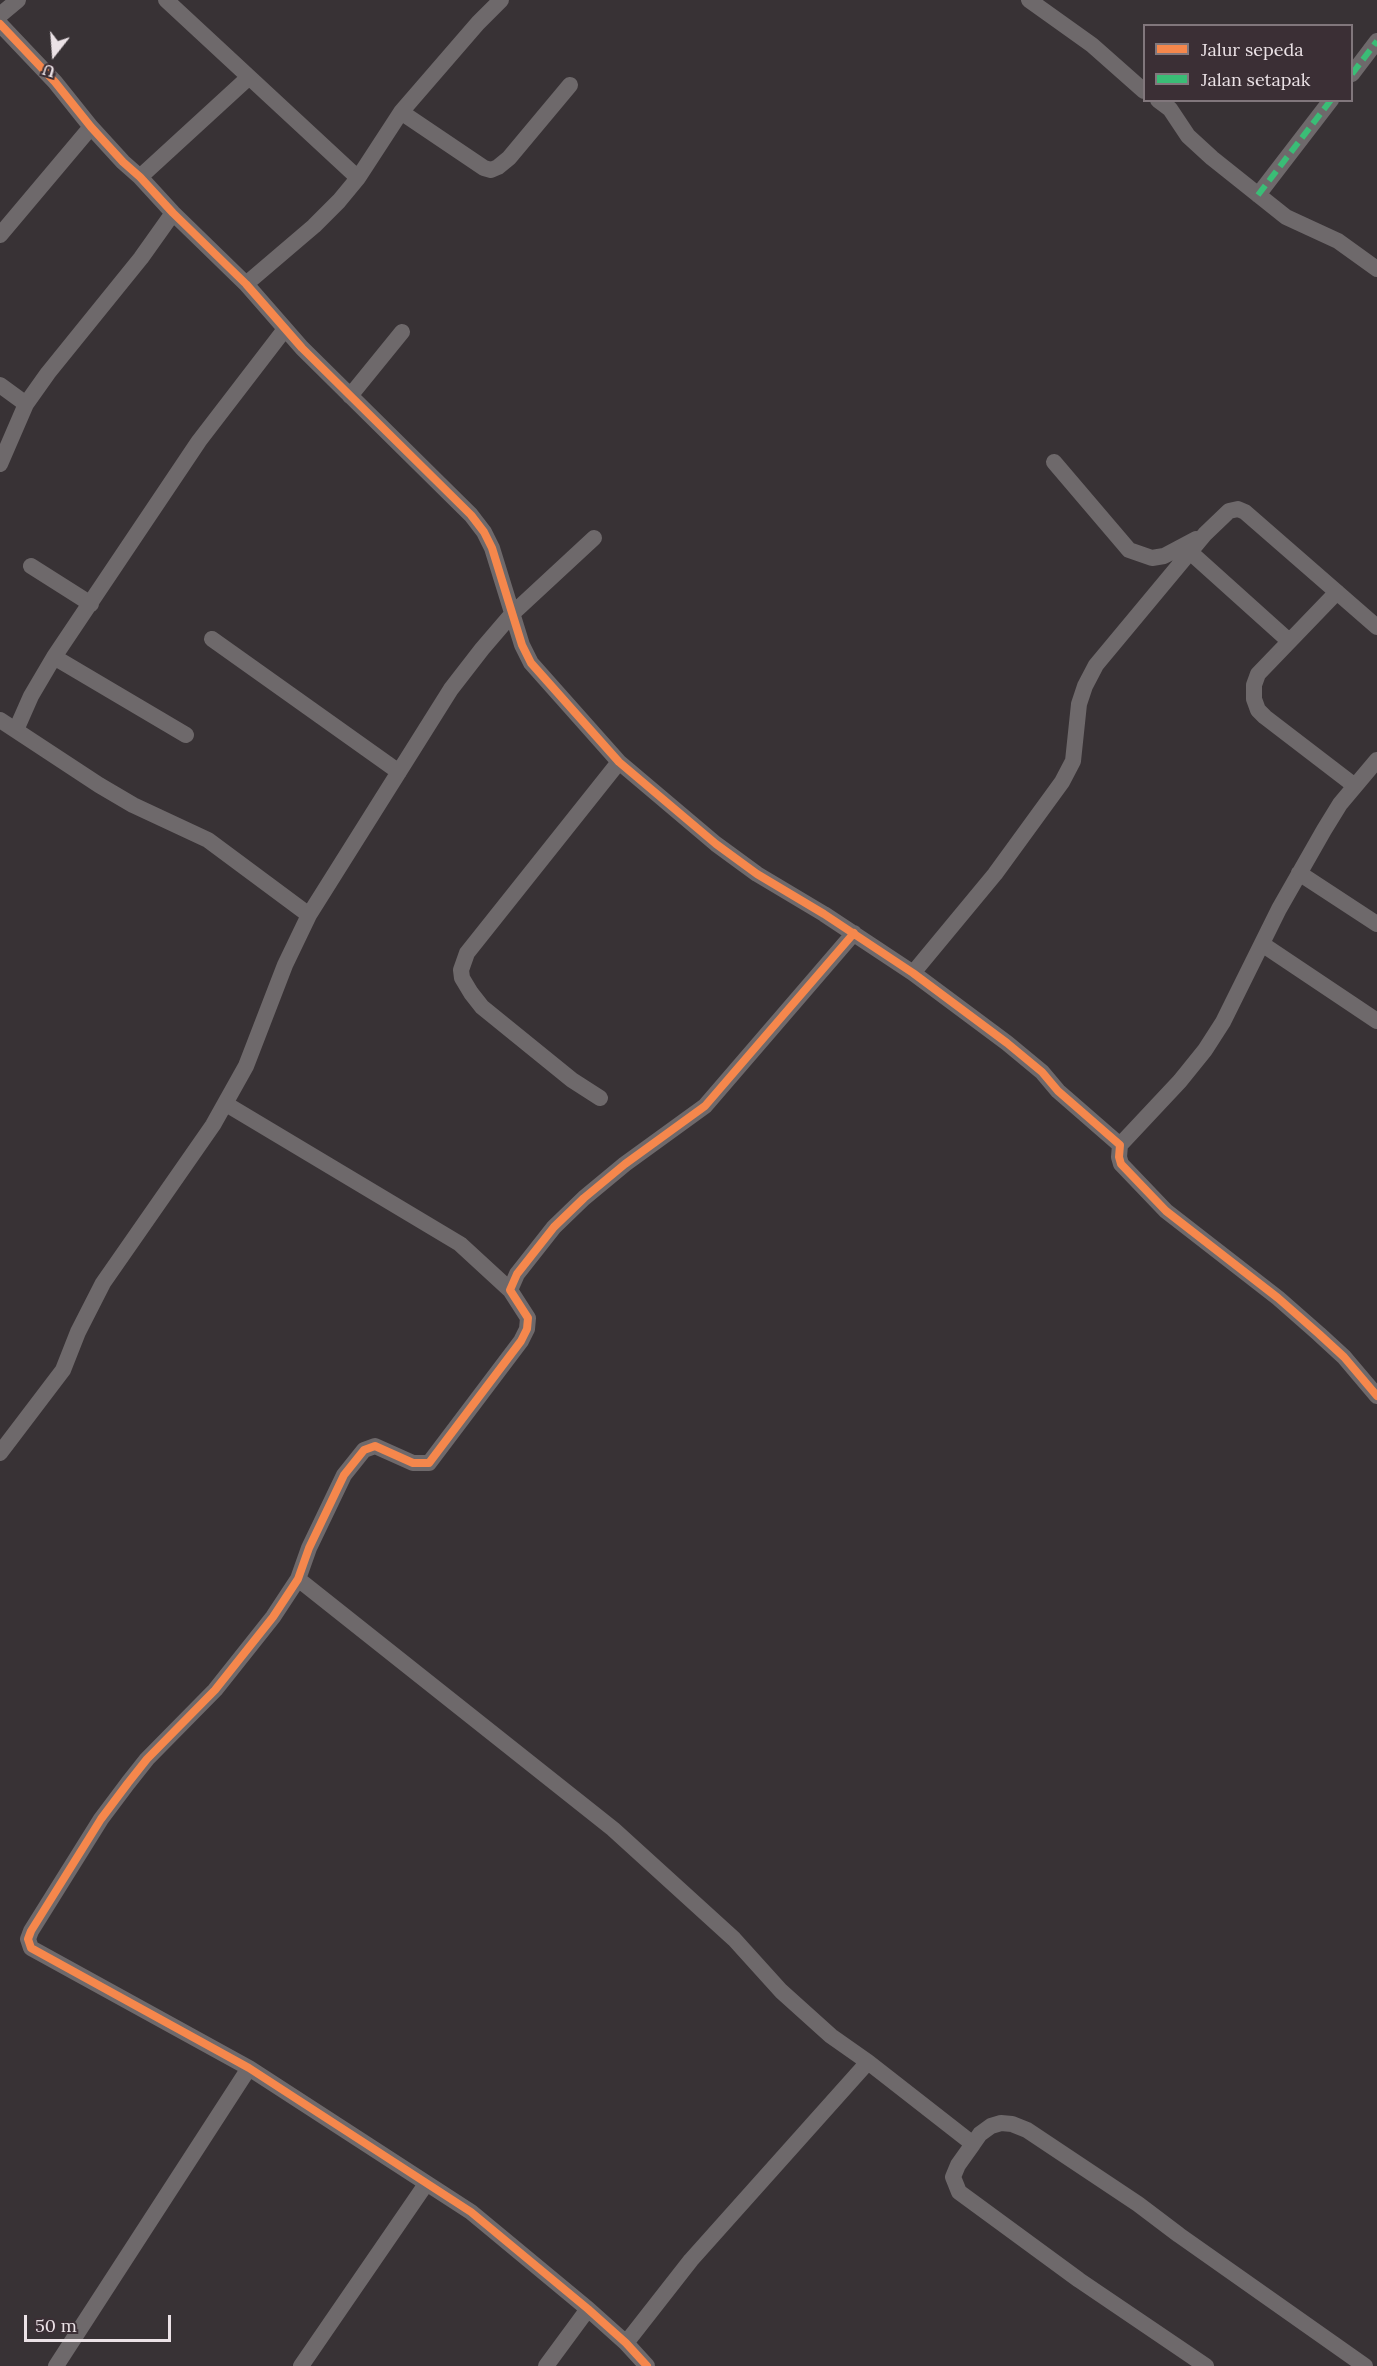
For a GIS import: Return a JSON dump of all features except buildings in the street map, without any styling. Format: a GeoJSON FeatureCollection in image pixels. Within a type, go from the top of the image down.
{"type":"FeatureCollection","features":[{"type":"Feature","properties":{"kind":"street"},"geometry":{"type":"LineString","coordinates":[[0,15],[18,0]]}},
{"type":"Feature","properties":{"kind":"street"},"geometry":{"type":"LineString","coordinates":[[166,0],[358,178]]}},
{"type":"Feature","properties":{"kind":"street"},"geometry":{"type":"LineString","coordinates":[[246,284],[314,226],[358,178],[401,112],[478,23],[501,0]]}},
{"type":"Feature","properties":{"kind":"street"},"geometry":{"type":"LineString","coordinates":[[1029,0],[1092,45],[1143,90]]}},
{"type":"Feature","properties":{"kind":"street"},"geometry":{"type":"LineString","coordinates":[[0,24],[55,82],[123,162],[246,284],[285,329],[350,396],[453,496],[484,532],[492,548],[522,645],[531,663],[619,762],[716,844],[757,874],[854,933],[913,973],[1016,1050],[1120,1145]]}},
{"type":"Feature","properties":{"kind":"street"},"geometry":{"type":"LineString","coordinates":[[1353,73],[1377,41]]}},
{"type":"Feature","properties":{"kind":"street"},"geometry":{"type":"LineString","coordinates":[[140,177],[248,78]]}},
{"type":"Feature","properties":{"kind":"street"},"geometry":{"type":"LineString","coordinates":[[401,112],[484,168],[491,170],[509,158],[570,85]]}},
{"type":"Feature","properties":{"kind":"street"},"geometry":{"type":"LineString","coordinates":[[1161,102],[1170,109],[1188,136],[1212,159],[1286,217],[1338,242],[1377,269]]}},
{"type":"Feature","properties":{"kind":"street"},"geometry":{"type":"LineString","coordinates":[[1258,195],[1329,102]]}},
{"type":"Feature","properties":{"kind":"street"},"geometry":{"type":"LineString","coordinates":[[0,233],[91,127]]}},
{"type":"Feature","properties":{"kind":"street"},"geometry":{"type":"LineString","coordinates":[[0,464],[26,404],[48,373],[141,258],[172,213]]}},
{"type":"Feature","properties":{"kind":"street"},"geometry":{"type":"LineString","coordinates":[[16,730],[54,657],[199,441],[285,329]]}},
{"type":"Feature","properties":{"kind":"street"},"geometry":{"type":"LineString","coordinates":[[350,396],[402,332]]}},
{"type":"Feature","properties":{"kind":"street"},"geometry":{"type":"LineString","coordinates":[[0,385],[26,404]]}},
{"type":"Feature","properties":{"kind":"street"},"geometry":{"type":"LineString","coordinates":[[1054,462],[1129,549],[1135,552],[1152,558],[1164,555],[1205,534]]}},
{"type":"Feature","properties":{"kind":"street"},"geometry":{"type":"LineString","coordinates":[[913,973],[995,874],[1062,782],[1072,761],[1079,704],[1096,665],[1205,534],[1229,511],[1238,509],[1245,512],[1377,627]]}},
{"type":"Feature","properties":{"kind":"street"},"geometry":{"type":"LineString","coordinates":[[0,1453],[63,1370],[78,1332],[103,1282],[226,1104],[246,1066],[285,965],[309,915],[451,689],[512,615],[594,538]]}},
{"type":"Feature","properties":{"kind":"street"},"geometry":{"type":"LineString","coordinates":[[1190,552],[1289,641]]}},
{"type":"Feature","properties":{"kind":"street"},"geometry":{"type":"LineString","coordinates":[[31,566],[91,604]]}},
{"type":"Feature","properties":{"kind":"street"},"geometry":{"type":"LineString","coordinates":[[1337,592],[1258,674],[1254,685],[1254,699],[1258,710],[1355,786]]}},
{"type":"Feature","properties":{"kind":"street"},"geometry":{"type":"LineString","coordinates":[[212,639],[399,772]]}},
{"type":"Feature","properties":{"kind":"street"},"geometry":{"type":"LineString","coordinates":[[54,657],[186,735]]}},
{"type":"Feature","properties":{"kind":"street"},"geometry":{"type":"LineString","coordinates":[[0,720],[133,805],[208,840],[309,915]]}},
{"type":"Feature","properties":{"kind":"street"},"geometry":{"type":"LineString","coordinates":[[600,1098],[564,1074],[482,1007],[462,978],[461,970],[467,953],[619,762]]}},
{"type":"Feature","properties":{"kind":"street"},"geometry":{"type":"LineString","coordinates":[[1374,771],[1355,786],[1340,804],[1299,873],[1223,1022],[1205,1050],[1180,1081],[1120,1145],[1119,1157],[1121,1164],[1166,1211],[1278,1298],[1344,1357],[1377,1396]]}},
{"type":"Feature","properties":{"kind":"street"},"geometry":{"type":"LineString","coordinates":[[1299,873],[1377,924]]}},
{"type":"Feature","properties":{"kind":"street"},"geometry":{"type":"LineString","coordinates":[[510,1290],[524,1264],[554,1227],[584,1198],[625,1164],[705,1106],[854,933]]}},
{"type":"Feature","properties":{"kind":"street"},"geometry":{"type":"LineString","coordinates":[[1262,944],[1377,1021]]}},
{"type":"Feature","properties":{"kind":"street"},"geometry":{"type":"LineString","coordinates":[[226,1104],[459,1244],[510,1290],[528,1318],[527,1329],[521,1341],[429,1463],[413,1463],[375,1446],[364,1450],[344,1475],[309,1548],[298,1579],[273,1617],[215,1690],[147,1759],[101,1819],[31,1931],[28,1939],[31,1948],[249,2068],[471,2212],[588,2309],[626,2343],[647,2366]]}},
{"type":"Feature","properties":{"kind":"street"},"geometry":{"type":"LineString","coordinates":[[298,1579],[613,1829],[734,1939],[781,1990],[831,2036],[973,2144]]}},
{"type":"Feature","properties":{"kind":"street"},"geometry":{"type":"LineString","coordinates":[[626,2343],[691,2260],[868,2062]]}},
{"type":"Feature","properties":{"kind":"street"},"geometry":{"type":"LineString","coordinates":[[56,2366],[249,2068]]}},
{"type":"Feature","properties":{"kind":"street"},"geometry":{"type":"LineString","coordinates":[[1206,2366],[1079,2280],[959,2192],[953,2177],[958,2165],[980,2134],[1001,2122],[1027,2130],[1138,2204],[1365,2366]]}},
{"type":"Feature","properties":{"kind":"street"},"geometry":{"type":"LineString","coordinates":[[301,2366],[426,2184]]}},
{"type":"Feature","properties":{"kind":"street"},"geometry":{"type":"LineString","coordinates":[[546,2366],[588,2309]]}},
{"type":"Feature","properties":{"kind":"marked path"},"geometry":{"type":"LineString","coordinates":[[1353,73],[1377,41]]}},
{"type":"Feature","properties":{"kind":"marked path"},"geometry":{"type":"LineString","coordinates":[[1258,195],[1329,102]]}},
{"type":"Feature","properties":{"kind":"cycle path"},"geometry":{"type":"LineString","coordinates":[[0,24],[55,82],[123,162],[246,284],[302,348],[471,515],[484,532],[492,548],[522,645],[531,663],[619,762],[716,844],[757,874],[824,914],[913,973],[1042,1072],[1058,1091],[1120,1145],[1121,1164],[1166,1211],[1278,1298],[1344,1357],[1377,1396]]}},
{"type":"Feature","properties":{"kind":"cycle path"},"geometry":{"type":"LineString","coordinates":[[647,2366],[626,2343],[588,2309],[471,2212],[249,2068],[31,1948],[28,1939],[101,1819],[128,1783],[147,1759],[215,1690],[273,1617],[298,1579],[309,1548],[344,1475],[364,1450],[375,1446],[413,1463],[429,1463],[521,1341],[527,1329],[528,1318],[510,1290],[517,1274],[554,1227],[625,1164],[705,1106],[854,933]]}}]}
